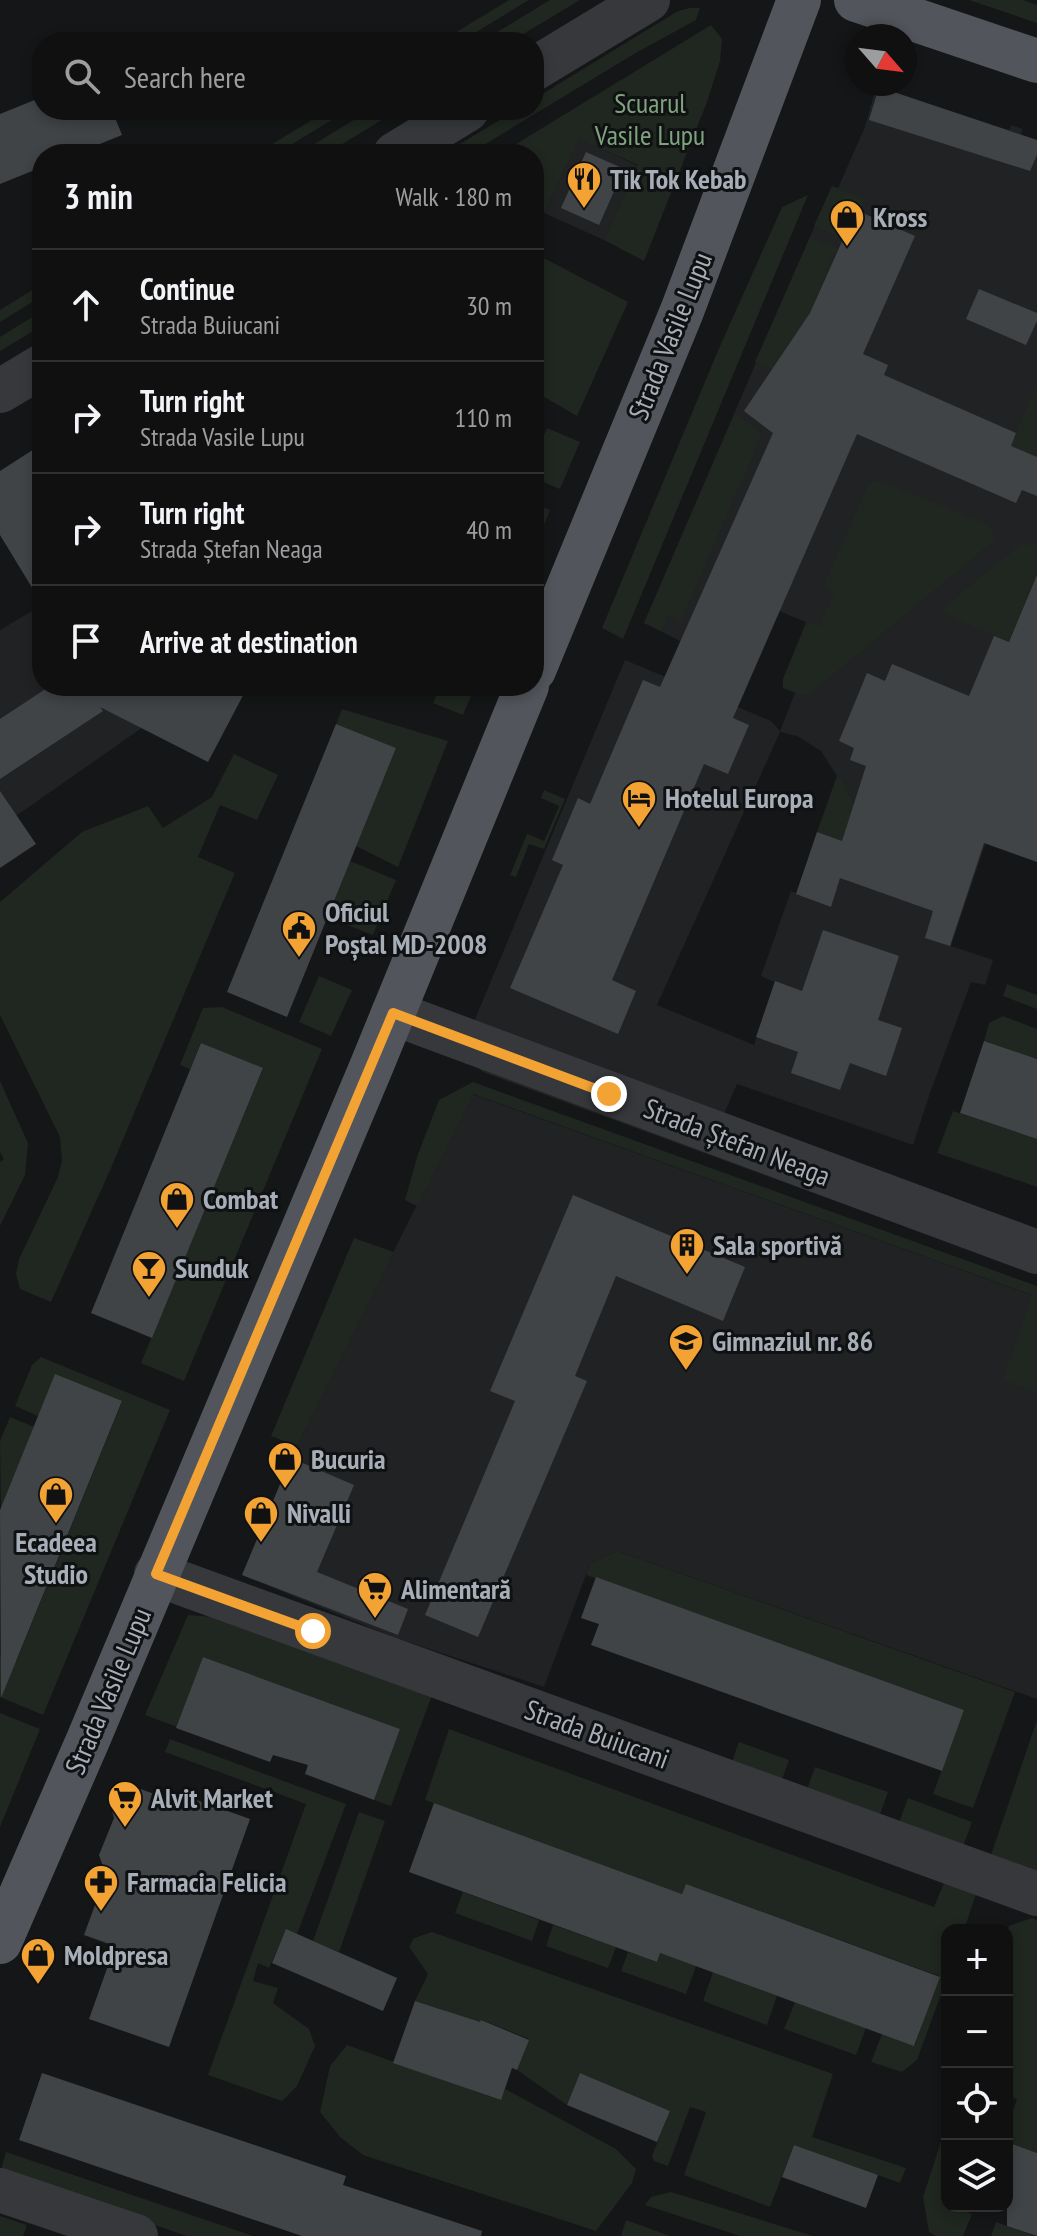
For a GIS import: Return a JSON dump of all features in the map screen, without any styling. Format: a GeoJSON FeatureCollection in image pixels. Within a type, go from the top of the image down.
{"type":"FeatureCollection","features":[{"type":"Feature","properties":{"kind":"main road","name":"Strada Vasile Lupu"},"geometry":{"type":"LineString","coordinates":[[544,646],[682,311],[799,0]]}},
{"type":"Feature","properties":{"kind":"main road"},"geometry":{"type":"LineString","coordinates":[[856,0],[1037,61]]}},
{"type":"Feature","properties":{"kind":"main road","name":"Strada Vasile Lupu"},"geometry":{"type":"LineString","coordinates":[[0,1942],[88,1740],[523,696]]}},
{"type":"Feature","properties":{"kind":"street"},"geometry":{"type":"LineString","coordinates":[[544,63],[648,0]]}},
{"type":"Feature","properties":{"kind":"street"},"geometry":{"type":"LineString","coordinates":[[411,144],[451,120]]}},
{"type":"Feature","properties":{"kind":"street"},"geometry":{"type":"LineString","coordinates":[[0,391],[32,372]]}},
{"type":"Feature","properties":{"kind":"street","name":"Strada Ștefan Neaga"},"geometry":{"type":"LineString","coordinates":[[393,1013],[1037,1252]]}},
{"type":"Feature","properties":{"kind":"street","name":"Strada Buiucani"},"geometry":{"type":"LineString","coordinates":[[156,1574],[1037,1894]]}},
{"type":"Feature","properties":{"kind":"street"},"geometry":{"type":"LineString","coordinates":[[0,2190],[136,2236]]}},
{"type":"Feature","properties":{"kind":"shaded area"},"geometry":{"type":"Polygon","coordinates":[[[874,96],[904,96],[1009,130],[1011,125],[1022,129],[1021,135],[1037,140],[1037,690],[951,946],[993,960],[985,985],[971,982],[913,1145],[737,1084],[723,1116],[473,1024],[625,660],[771,721],[780,731],[795,693],[783,688],[783,679],[806,622],[779,611],[682,642],[644,623],[832,186],[838,188],[865,127],[874,96]],[[780,732],[657,1005],[754,1045],[775,982],[761,976],[791,891],[796,893],[837,776],[821,751],[797,736],[780,732]]]}},
{"type":"Feature","properties":{"kind":"shaded area"},"geometry":{"type":"Polygon","coordinates":[[[579,138],[638,166],[604,240],[544,213],[579,138]]]}},
{"type":"Feature","properties":{"kind":"shaded area"},"geometry":{"type":"Polygon","coordinates":[[[32,611],[32,696],[166,696],[146,725],[0,824],[0,630],[32,611]]]}},
{"type":"Feature","properties":{"kind":"shaded area","name":"Gimnaziul nr. 86"},"geometry":{"type":"Polygon","coordinates":[[[472,1094],[1037,1297],[1037,1699],[617,1551],[590,1564],[544,1687],[396,1638],[242,1575],[291,1458],[472,1094]]]}},
{"type":"Feature","properties":{"kind":"green space"},"geometry":{"type":"Polygon","coordinates":[[[509,0],[529,0],[476,32],[456,32],[509,0]]]}},
{"type":"Feature","properties":{"kind":"green space"},"geometry":{"type":"Polygon","coordinates":[[[550,0],[580,0],[527,32],[497,32],[550,0]]]}},
{"type":"Feature","properties":{"kind":"green space"},"geometry":{"type":"Polygon","coordinates":[[[969,0],[1023,0],[1037,5],[1037,23],[969,0]]]}},
{"type":"Feature","properties":{"kind":"green space"},"geometry":{"type":"Polygon","coordinates":[[[700,8],[696,20],[544,109],[544,93],[678,11],[700,8]]]}},
{"type":"Feature","properties":{"kind":"green space","name":"Scuarul Vasile Lupu"},"geometry":{"type":"Polygon","coordinates":[[[711,25],[722,39],[720,61],[707,102],[644,261],[604,240],[638,165],[579,139],[544,213],[544,144],[516,144],[711,25]]]}},
{"type":"Feature","properties":{"kind":"green space"},"geometry":{"type":"Polygon","coordinates":[[[312,120],[332,120],[292,144],[272,144],[312,120]]]}},
{"type":"Feature","properties":{"kind":"green space"},"geometry":{"type":"Polygon","coordinates":[[[354,120],[382,120],[342,144],[314,144],[354,120]]]}},
{"type":"Feature","properties":{"kind":"green space"},"geometry":{"type":"Polygon","coordinates":[[[500,120],[525,120],[486,144],[460,144],[500,120]]]}},
{"type":"Feature","properties":{"kind":"green space"},"geometry":{"type":"Polygon","coordinates":[[[832,186],[865,199],[859,211],[856,210],[843,239],[814,226],[832,186]]]}},
{"type":"Feature","properties":{"kind":"green space"},"geometry":{"type":"Polygon","coordinates":[[[808,195],[623,639],[602,628],[782,207],[808,195]]]}},
{"type":"Feature","properties":{"kind":"green space"},"geometry":{"type":"Polygon","coordinates":[[[810,237],[837,248],[804,329],[773,369],[755,362],[810,237]]]}},
{"type":"Feature","properties":{"kind":"green space"},"geometry":{"type":"Polygon","coordinates":[[[544,258],[628,302],[577,416],[544,397],[544,258]]]}},
{"type":"Feature","properties":{"kind":"green space"},"geometry":{"type":"Polygon","coordinates":[[[32,290],[32,302],[0,322],[0,310],[32,290]]]}},
{"type":"Feature","properties":{"kind":"green space"},"geometry":{"type":"Polygon","coordinates":[[[32,317],[32,332],[0,351],[0,337],[32,317]]]}},
{"type":"Feature","properties":{"kind":"green space"},"geometry":{"type":"Polygon","coordinates":[[[1034,391],[1037,393],[1037,457],[1010,446],[1034,391]]]}},
{"type":"Feature","properties":{"kind":"green space"},"geometry":{"type":"Polygon","coordinates":[[[735,413],[762,434],[681,621],[668,615],[661,631],[644,623],[735,413]]]}},
{"type":"Feature","properties":{"kind":"green space"},"geometry":{"type":"Polygon","coordinates":[[[547,428],[580,442],[560,489],[544,482],[544,435],[547,428]]]}},
{"type":"Feature","properties":{"kind":"green space"},"geometry":{"type":"Polygon","coordinates":[[[878,480],[987,524],[993,533],[993,542],[811,693],[803,695],[783,688],[783,679],[807,622],[820,626],[834,592],[823,587],[869,483],[878,480]]]}},
{"type":"Feature","properties":{"kind":"green space"},"geometry":{"type":"Polygon","coordinates":[[[544,507],[550,510],[544,525],[544,507]]]}},
{"type":"Feature","properties":{"kind":"green space"},"geometry":{"type":"Polygon","coordinates":[[[1020,545],[1037,545],[1037,573],[1009,642],[942,613],[946,605],[1020,545]]]}},
{"type":"Feature","properties":{"kind":"green space"},"geometry":{"type":"Polygon","coordinates":[[[436,696],[471,696],[463,715],[433,703],[436,696]]]}},
{"type":"Feature","properties":{"kind":"green space"},"geometry":{"type":"Polygon","coordinates":[[[342,709],[448,741],[398,867],[356,846],[396,748],[336,724],[342,709]]]}},
{"type":"Feature","properties":{"kind":"green space"},"geometry":{"type":"Polygon","coordinates":[[[234,754],[278,775],[257,820],[220,805],[198,857],[235,873],[51,1302],[20,1289],[16,1274],[19,1259],[58,1177],[62,1161],[60,1137],[0,1015],[0,902],[82,832],[148,806],[163,828],[212,797],[234,754]]]}},
{"type":"Feature","properties":{"kind":"green space"},"geometry":{"type":"Polygon","coordinates":[[[837,776],[841,778],[854,805],[842,841],[817,832],[837,776]]]}},
{"type":"Feature","properties":{"kind":"green space"},"geometry":{"type":"Polygon","coordinates":[[[544,790],[565,799],[544,849],[529,844],[516,877],[510,875],[527,834],[544,841],[559,806],[541,798],[544,790]]]}},
{"type":"Feature","properties":{"kind":"green space"},"geometry":{"type":"Polygon","coordinates":[[[350,861],[396,880],[373,935],[327,917],[350,861]]]}},
{"type":"Feature","properties":{"kind":"green space"},"geometry":{"type":"Polygon","coordinates":[[[319,976],[352,990],[331,1036],[299,1022],[319,976]]]}},
{"type":"Feature","properties":{"kind":"green space"},"geometry":{"type":"Polygon","coordinates":[[[1007,984],[1037,995],[1037,1009],[1003,996],[1007,984]]]}},
{"type":"Feature","properties":{"kind":"green space"},"geometry":{"type":"Polygon","coordinates":[[[222,1007],[322,1049],[184,1381],[141,1363],[263,1069],[201,1043],[190,1069],[180,1065],[203,1008],[222,1007]]]}},
{"type":"Feature","properties":{"kind":"green space"},"geometry":{"type":"Polygon","coordinates":[[[1003,1016],[1037,1029],[1037,1059],[984,1041],[989,1023],[1003,1016]]]}},
{"type":"Feature","properties":{"kind":"green space"},"geometry":{"type":"Polygon","coordinates":[[[480,1063],[931,1226],[928,1235],[483,1072],[479,1069],[480,1063]]]}},
{"type":"Feature","properties":{"kind":"green space"},"geometry":{"type":"Polygon","coordinates":[[[0,1081],[28,1143],[25,1175],[0,1226],[0,1162],[4,1159],[0,1152],[0,1081]]]}},
{"type":"Feature","properties":{"kind":"green space"},"geometry":{"type":"Polygon","coordinates":[[[473,1082],[1037,1286],[1037,1392],[1002,1380],[1032,1295],[473,1094],[417,1206],[405,1200],[418,1154],[439,1100],[473,1082]]]}},
{"type":"Feature","properties":{"kind":"green space"},"geometry":{"type":"Polygon","coordinates":[[[953,1111],[1037,1139],[1037,1187],[937,1153],[953,1111]]]}},
{"type":"Feature","properties":{"kind":"green space"},"geometry":{"type":"Polygon","coordinates":[[[354,1238],[394,1252],[297,1446],[271,1436],[354,1238]]]}},
{"type":"Feature","properties":{"kind":"green space"},"geometry":{"type":"Polygon","coordinates":[[[41,1357],[170,1410],[43,1715],[0,1697],[0,1656],[16,1662],[122,1402],[38,1416],[15,1406],[32,1365],[41,1357]]]}},
{"type":"Feature","properties":{"kind":"green space"},"geometry":{"type":"Polygon","coordinates":[[[10,1417],[34,1427],[1,1508],[0,1441],[10,1417]]]}},
{"type":"Feature","properties":{"kind":"green space"},"geometry":{"type":"Polygon","coordinates":[[[617,1551],[1015,1692],[973,1808],[933,1794],[964,1710],[586,1575],[590,1564],[617,1551]]]}},
{"type":"Feature","properties":{"kind":"green space"},"geometry":{"type":"Polygon","coordinates":[[[188,1615],[226,1618],[432,1695],[391,1806],[374,1800],[400,1729],[203,1657],[177,1727],[145,1715],[188,1615]]]}},
{"type":"Feature","properties":{"kind":"green space"},"geometry":{"type":"Polygon","coordinates":[[[0,1713],[40,1729],[0,1827],[0,1713]]]}},
{"type":"Feature","properties":{"kind":"green space"},"geometry":{"type":"Polygon","coordinates":[[[1037,1720],[1037,1877],[989,1861],[1037,1720]]]}},
{"type":"Feature","properties":{"kind":"green space"},"geometry":{"type":"Polygon","coordinates":[[[449,1729],[934,1907],[944,1883],[976,1894],[966,1924],[941,1924],[941,1994],[917,2060],[902,2072],[871,2062],[882,2034],[915,2045],[939,1976],[686,1884],[682,1894],[425,1800],[449,1729]]]}},
{"type":"Feature","properties":{"kind":"green space"},"geometry":{"type":"Polygon","coordinates":[[[170,1739],[346,1804],[297,1934],[286,1930],[269,1968],[258,1963],[253,1981],[278,1988],[273,2003],[309,2029],[315,2046],[297,2086],[282,2101],[208,2075],[306,1804],[165,1752],[170,1739]]]}},
{"type":"Feature","properties":{"kind":"green space"},"geometry":{"type":"Polygon","coordinates":[[[739,1742],[789,1760],[780,1785],[730,1767],[739,1742]]]}},
{"type":"Feature","properties":{"kind":"green space"},"geometry":{"type":"Polygon","coordinates":[[[815,1767],[888,1792],[878,1820],[805,1795],[815,1767]]]}},
{"type":"Feature","properties":{"kind":"green space"},"geometry":{"type":"Polygon","coordinates":[[[908,1798],[972,1822],[960,1855],[896,1831],[908,1798]]]}},
{"type":"Feature","properties":{"kind":"green space"},"geometry":{"type":"Polygon","coordinates":[[[359,1812],[385,1821],[339,1952],[313,1941],[359,1812]]]}},
{"type":"Feature","properties":{"kind":"green space"},"geometry":{"type":"Polygon","coordinates":[[[463,1892],[539,1920],[532,1941],[455,1913],[463,1892]]]}},
{"type":"Feature","properties":{"kind":"green space"},"geometry":{"type":"Polygon","coordinates":[[[1032,1918],[1037,1920],[1037,2153],[1013,2144],[1013,2111],[1017,2099],[1013,2098],[1013,1925],[1032,1918]]]}},
{"type":"Feature","properties":{"kind":"green space"},"geometry":{"type":"Polygon","coordinates":[[[553,1925],[616,1947],[608,1968],[546,1946],[553,1925]]]}},
{"type":"Feature","properties":{"kind":"green space"},"geometry":{"type":"Polygon","coordinates":[[[432,1932],[833,2074],[812,2137],[906,2168],[900,2183],[794,2145],[770,2207],[684,2175],[706,2112],[690,2107],[668,2166],[654,2161],[652,2156],[670,2111],[580,2073],[567,2105],[517,2070],[529,2039],[482,2020],[475,2034],[444,2010],[415,2001],[428,1974],[409,1947],[414,1938],[432,1932]]]}},
{"type":"Feature","properties":{"kind":"green space"},"geometry":{"type":"Polygon","coordinates":[[[628,1952],[657,1962],[660,1953],[696,1966],[686,1994],[621,1971],[628,1952]]]}},
{"type":"Feature","properties":{"kind":"green space"},"geometry":{"type":"Polygon","coordinates":[[[713,1972],[777,1996],[767,2025],[703,2001],[713,1972]]]}},
{"type":"Feature","properties":{"kind":"green space"},"geometry":{"type":"Polygon","coordinates":[[[795,2002],[866,2028],[856,2055],[784,2029],[795,2002]]]}},
{"type":"Feature","properties":{"kind":"green space"},"geometry":{"type":"Polygon","coordinates":[[[347,2045],[500,2100],[505,2089],[616,2149],[636,2169],[632,2183],[596,2231],[363,2155],[340,2137],[320,2112],[330,2066],[347,2045]]]}},
{"type":"Feature","properties":{"kind":"green space"},"geometry":{"type":"Polygon","coordinates":[[[941,2142],[941,2212],[972,2214],[963,2236],[936,2236],[929,2232],[923,2197],[941,2142]]]}},
{"type":"Feature","properties":{"kind":"green space"},"geometry":{"type":"Polygon","coordinates":[[[6,2152],[253,2236],[187,2236],[0,2173],[6,2152]]]}},
{"type":"Feature","properties":{"kind":"green space"},"geometry":{"type":"Polygon","coordinates":[[[671,2192],[813,2236],[740,2236],[645,2205],[651,2197],[671,2192]]]}},
{"type":"Feature","properties":{"kind":"green space"},"geometry":{"type":"Polygon","coordinates":[[[0,2216],[27,2225],[23,2236],[0,2236],[0,2216]]]}},
{"type":"Feature","properties":{"kind":"green space"},"geometry":{"type":"Polygon","coordinates":[[[626,2220],[670,2236],[621,2236],[626,2220]]]}},
{"type":"Feature","properties":{"kind":"green space"},"geometry":{"type":"Polygon","coordinates":[[[996,2222],[1035,2236],[991,2236],[996,2222]]]}},
{"type":"Feature","properties":{"kind":"building"},"geometry":{"type":"Polygon","coordinates":[[[876,96],[906,96],[1037,140],[1037,155],[1030,171],[869,120],[876,96]]]}},
{"type":"Feature","properties":{"kind":"building"},"geometry":{"type":"Polygon","coordinates":[[[32,101],[32,120],[116,120],[122,135],[100,144],[32,144],[32,171],[0,184],[0,114],[32,101]]]}},
{"type":"Feature","properties":{"kind":"building"},"geometry":{"type":"Polygon","coordinates":[[[586,152],[624,169],[599,225],[561,208],[586,152]]]}},
{"type":"Feature","properties":{"kind":"building"},"geometry":{"type":"Polygon","coordinates":[[[856,210],[915,236],[863,354],[888,365],[884,375],[1016,433],[1011,446],[1037,457],[1037,496],[1022,490],[1016,503],[857,434],[733,718],[749,725],[728,774],[704,764],[612,980],[636,991],[618,1034],[510,988],[563,865],[552,860],[578,798],[590,804],[643,680],[660,687],[773,433],[744,411],[810,313],[856,210]]]}},
{"type":"Feature","properties":{"kind":"building"},"geometry":{"type":"Polygon","coordinates":[[[979,289],[1037,313],[1037,321],[1026,345],[966,319],[979,289]]]}},
{"type":"Feature","properties":{"kind":"building"},"geometry":{"type":"Polygon","coordinates":[[[32,450],[32,588],[0,535],[0,471],[32,450]]]}},
{"type":"Feature","properties":{"kind":"building"},"geometry":{"type":"Polygon","coordinates":[[[1037,575],[1037,862],[984,843],[950,946],[925,938],[933,911],[840,878],[831,907],[796,894],[817,832],[842,841],[866,766],[850,760],[854,748],[839,741],[867,673],[885,681],[892,664],[969,696],[994,636],[1009,642],[1037,575]]]}},
{"type":"Feature","properties":{"kind":"building"},"geometry":{"type":"Polygon","coordinates":[[[35,696],[243,696],[208,762],[100,707],[103,711],[0,779],[0,719],[35,696]]]}},
{"type":"Feature","properties":{"kind":"building"},"geometry":{"type":"Polygon","coordinates":[[[336,724],[396,748],[287,1017],[227,992],[336,724]]]}},
{"type":"Feature","properties":{"kind":"building"},"geometry":{"type":"Polygon","coordinates":[[[0,791],[36,844],[0,868],[0,791]]]}},
{"type":"Feature","properties":{"kind":"building"},"geometry":{"type":"Polygon","coordinates":[[[823,930],[899,956],[878,1020],[902,1028],[886,1076],[850,1063],[840,1090],[791,1073],[798,1052],[756,1037],[775,981],[802,991],[823,930]]]}},
{"type":"Feature","properties":{"kind":"building"},"geometry":{"type":"Polygon","coordinates":[[[984,1041],[1037,1059],[1037,1139],[960,1113],[984,1041]]]}},
{"type":"Feature","properties":{"kind":"building"},"geometry":{"type":"Polygon","coordinates":[[[201,1043],[263,1068],[152,1338],[91,1313],[201,1043]]]}},
{"type":"Feature","properties":{"kind":"building"},"geometry":{"type":"Polygon","coordinates":[[[573,1195],[745,1267],[723,1321],[616,1276],[575,1376],[587,1381],[478,1637],[425,1615],[515,1401],[490,1391],[573,1195]]]}},
{"type":"Feature","properties":{"kind":"building"},"geometry":{"type":"Polygon","coordinates":[[[55,1374],[122,1401],[1,1698],[0,1510],[55,1374]]]}},
{"type":"Feature","properties":{"kind":"building"},"geometry":{"type":"Polygon","coordinates":[[[291,1458],[354,1485],[317,1572],[408,1609],[398,1635],[242,1575],[291,1458]]]}},
{"type":"Feature","properties":{"kind":"building"},"geometry":{"type":"Polygon","coordinates":[[[596,1577],[964,1710],[942,1771],[591,1645],[599,1624],[581,1618],[596,1577]]]}},
{"type":"Feature","properties":{"kind":"building"},"geometry":{"type":"Polygon","coordinates":[[[203,1657],[400,1729],[374,1800],[305,1774],[308,1765],[273,1755],[270,1762],[176,1728],[203,1657]]]}},
{"type":"Feature","properties":{"kind":"building"},"geometry":{"type":"Polygon","coordinates":[[[124,1783],[168,1799],[171,1791],[250,1819],[169,2047],[89,2019],[115,1946],[84,1935],[106,1875],[99,1855],[114,1818],[112,1810],[124,1783]]]}},
{"type":"Feature","properties":{"kind":"building"},"geometry":{"type":"Polygon","coordinates":[[[434,1803],[682,1894],[686,1884],[940,1977],[914,2046],[660,1953],[657,1962],[409,1872],[434,1803]]]}},
{"type":"Feature","properties":{"kind":"building"},"geometry":{"type":"Polygon","coordinates":[[[286,1929],[397,1978],[383,2011],[272,1963],[286,1929]]]}},
{"type":"Feature","properties":{"kind":"building"},"geometry":{"type":"Polygon","coordinates":[[[415,2001],[481,2020],[529,2040],[517,2070],[512,2068],[501,2100],[393,2063],[415,2001]]]}},
{"type":"Feature","properties":{"kind":"building"},"geometry":{"type":"Polygon","coordinates":[[[42,2073],[346,2176],[343,2185],[482,2231],[481,2236],[302,2236],[19,2140],[42,2073]]]}},
{"type":"Feature","properties":{"kind":"building"},"geometry":{"type":"Polygon","coordinates":[[[580,2073],[670,2111],[657,2142],[567,2105],[580,2073]]]}},
{"type":"Feature","properties":{"kind":"building"},"geometry":{"type":"Polygon","coordinates":[[[1013,2144],[1037,2153],[1037,2236],[1007,2226],[1007,2212],[1013,2212],[1013,2144]]]}},
{"type":"Feature","properties":{"kind":"building"},"geometry":{"type":"Polygon","coordinates":[[[794,2145],[878,2175],[866,2208],[782,2177],[794,2145]]]}},
{"type":"Feature","properties":{"kind":"place","name":"Tik Tok Kebab"},"geometry":{"type":"Point","coordinates":[584,210]}},
{"type":"Feature","properties":{"kind":"place","name":"Kross"},"geometry":{"type":"Point","coordinates":[847,248]}},
{"type":"Feature","properties":{"kind":"place","name":"Hotelul Europa"},"geometry":{"type":"Point","coordinates":[639,829]}},
{"type":"Feature","properties":{"kind":"place","name":"Oficiul Poștal MD-2008"},"geometry":{"type":"Point","coordinates":[299,959]}},
{"type":"Feature","properties":{"kind":"place","name":"Combat"},"geometry":{"type":"Point","coordinates":[177,1230]}},
{"type":"Feature","properties":{"kind":"place","name":"Sala sportivă"},"geometry":{"type":"Point","coordinates":[687,1276]}},
{"type":"Feature","properties":{"kind":"place","name":"Sunduk"},"geometry":{"type":"Point","coordinates":[149,1299]}},
{"type":"Feature","properties":{"kind":"place","name":"Gimnaziul nr. 86"},"geometry":{"type":"Point","coordinates":[686,1372]}},
{"type":"Feature","properties":{"kind":"place","name":"Bucuria"},"geometry":{"type":"Point","coordinates":[285,1490]}},
{"type":"Feature","properties":{"kind":"place","name":"Ecadeea Studio"},"geometry":{"type":"Point","coordinates":[56,1525]}},
{"type":"Feature","properties":{"kind":"place","name":"Nivalli"},"geometry":{"type":"Point","coordinates":[261,1544]}},
{"type":"Feature","properties":{"kind":"place","name":"Alimentară"},"geometry":{"type":"Point","coordinates":[375,1620]}},
{"type":"Feature","properties":{"kind":"place","name":"Alvit Market"},"geometry":{"type":"Point","coordinates":[125,1829]}},
{"type":"Feature","properties":{"kind":"place","name":"Farmacia Felicia"},"geometry":{"type":"Point","coordinates":[101,1913]}},
{"type":"Feature","properties":{"kind":"place","name":"Moldpresa"},"geometry":{"type":"Point","coordinates":[38,1986]}},
{"type":"Feature","properties":{"kind":"route"},"geometry":{"type":"LineString","coordinates":[[313,1631],[156,1574],[393,1013],[609,1094]]}}]}
